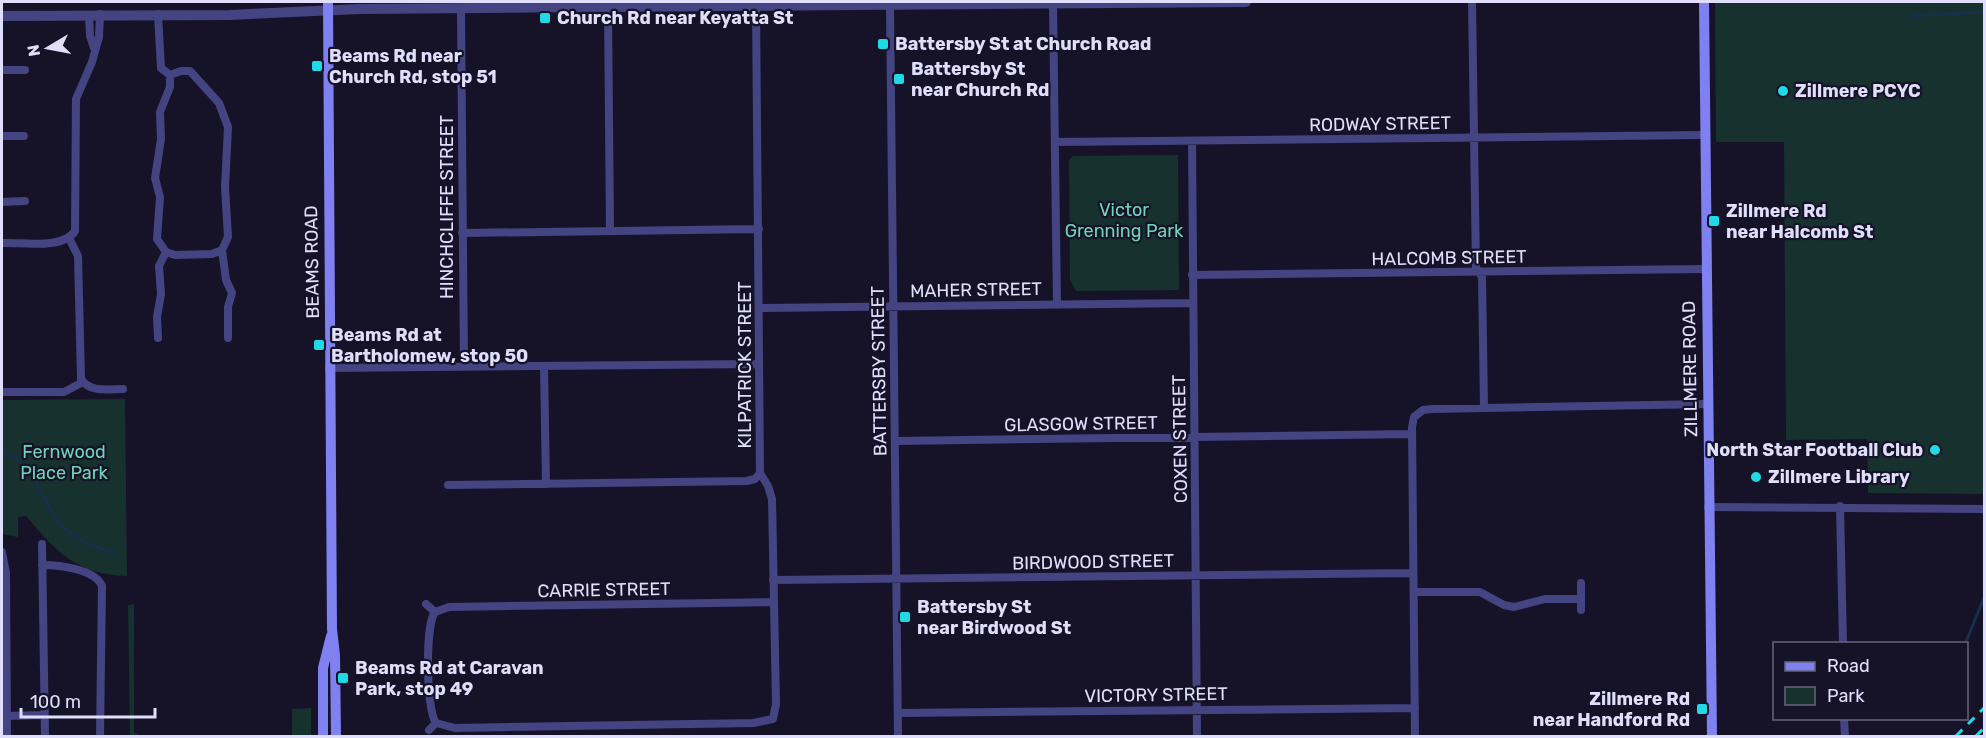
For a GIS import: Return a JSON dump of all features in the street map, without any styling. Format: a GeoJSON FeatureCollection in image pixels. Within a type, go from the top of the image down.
{"type":"FeatureCollection","features":[{"type":"Feature","properties":{"kind":"main road","name":"ZILLMERE ROAD"},"geometry":{"type":"LineString","coordinates":[[1704,2],[1712,736]]}},
{"type":"Feature","properties":{"kind":"main road","name":"BEAMS ROAD"},"geometry":{"type":"LineString","coordinates":[[328,7],[332,629],[335,656],[336,736]]}},
{"type":"Feature","properties":{"kind":"main road","name":"BEAMS ROAD"},"geometry":{"type":"LineString","coordinates":[[323,736],[324,668],[332,629]]}},
{"type":"Feature","properties":{"kind":"street"},"geometry":{"type":"LineString","coordinates":[[2,16],[230,15],[328,7],[461,11],[593,5],[608,9],[837,4],[890,6],[1246,2]]}},
{"type":"Feature","properties":{"kind":"street"},"geometry":{"type":"LineString","coordinates":[[1472,2],[1476,268],[1482,277],[1484,408]]}},
{"type":"Feature","properties":{"kind":"street"},"geometry":{"type":"LineString","coordinates":[[1053,4],[1057,305]]}},
{"type":"Feature","properties":{"kind":"street","name":"BATTERSBY STREET"},"geometry":{"type":"LineString","coordinates":[[890,6],[898,736]]}},
{"type":"Feature","properties":{"kind":"street","name":"KILPATRICK STREET"},"geometry":{"type":"LineString","coordinates":[[436,723],[454,729],[753,723],[773,719],[776,704],[772,499],[768,486],[760,473],[756,7]]}},
{"type":"Feature","properties":{"kind":"street"},"geometry":{"type":"LineString","coordinates":[[608,9],[610,231]]}},
{"type":"Feature","properties":{"kind":"street","name":"HINCHCLIFFE STREET"},"geometry":{"type":"LineString","coordinates":[[461,11],[464,366]]}},
{"type":"Feature","properties":{"kind":"street"},"geometry":{"type":"LineString","coordinates":[[158,14],[158,56],[161,68],[170,75]]}},
{"type":"Feature","properties":{"kind":"street"},"geometry":{"type":"LineString","coordinates":[[2,243],[60,242],[69,238],[77,224],[76,99],[92,62],[94,48],[90,36],[94,15]]}},
{"type":"Feature","properties":{"kind":"street"},"geometry":{"type":"LineString","coordinates":[[2,70],[25,70]]}},
{"type":"Feature","properties":{"kind":"street"},"geometry":{"type":"LineString","coordinates":[[170,75],[190,71],[219,103],[224,114],[228,154],[225,187],[228,237],[222,250],[226,280],[232,293],[228,307],[228,338]]}},
{"type":"Feature","properties":{"kind":"street"},"geometry":{"type":"LineString","coordinates":[[170,75],[170,87],[160,112],[161,139],[155,178],[160,197],[157,239],[166,252],[175,255],[203,254],[222,250]]}},
{"type":"Feature","properties":{"kind":"street","name":"RODWAY STREET"},"geometry":{"type":"LineString","coordinates":[[1055,142],[1704,135]]}},
{"type":"Feature","properties":{"kind":"street"},"geometry":{"type":"LineString","coordinates":[[2,136],[24,136]]}},
{"type":"Feature","properties":{"kind":"street","name":"COXEN STREET"},"geometry":{"type":"LineString","coordinates":[[1192,141],[1197,736]]}},
{"type":"Feature","properties":{"kind":"street"},"geometry":{"type":"LineString","coordinates":[[2,202],[25,201]]}},
{"type":"Feature","properties":{"kind":"street"},"geometry":{"type":"LineString","coordinates":[[462,232],[759,229]]}},
{"type":"Feature","properties":{"kind":"street"},"geometry":{"type":"LineString","coordinates":[[69,238],[78,256],[80,372],[83,382],[95,389],[123,389]]}},
{"type":"Feature","properties":{"kind":"street"},"geometry":{"type":"LineString","coordinates":[[158,338],[157,317],[161,294],[159,266],[166,252]]}},
{"type":"Feature","properties":{"kind":"street","name":"HALCOMB STREET"},"geometry":{"type":"LineString","coordinates":[[1192,275],[1706,269]]}},
{"type":"Feature","properties":{"kind":"street","name":"MAHER STREET"},"geometry":{"type":"LineString","coordinates":[[760,308],[1193,303]]}},
{"type":"Feature","properties":{"kind":"street"},"geometry":{"type":"LineString","coordinates":[[330,368],[759,364]]}},
{"type":"Feature","properties":{"kind":"street"},"geometry":{"type":"LineString","coordinates":[[544,366],[546,484]]}},
{"type":"Feature","properties":{"kind":"street"},"geometry":{"type":"LineString","coordinates":[[2,392],[64,392],[83,382]]}},
{"type":"Feature","properties":{"kind":"street"},"geometry":{"type":"LineString","coordinates":[[1415,736],[1412,434],[1414,417],[1426,410],[1707,404]]}},
{"type":"Feature","properties":{"kind":"street","name":"GLASGOW STREET"},"geometry":{"type":"LineString","coordinates":[[895,441],[1412,434]]}},
{"type":"Feature","properties":{"kind":"street"},"geometry":{"type":"LineString","coordinates":[[448,485],[751,480],[760,473]]}},
{"type":"Feature","properties":{"kind":"street"},"geometry":{"type":"LineString","coordinates":[[1840,506],[1843,642]]}},
{"type":"Feature","properties":{"kind":"street"},"geometry":{"type":"LineString","coordinates":[[1708,507],[1984,508]]}},
{"type":"Feature","properties":{"kind":"street"},"geometry":{"type":"LineString","coordinates":[[42,544],[45,736]]}},
{"type":"Feature","properties":{"kind":"street"},"geometry":{"type":"LineString","coordinates":[[2,552],[6,573],[7,736]]}},
{"type":"Feature","properties":{"kind":"street"},"geometry":{"type":"LineString","coordinates":[[42,565],[65,567],[96,577],[101,582],[100,736]]}},
{"type":"Feature","properties":{"kind":"street","name":"BIRDWOOD STREET"},"geometry":{"type":"LineString","coordinates":[[773,580],[1413,573]]}},
{"type":"Feature","properties":{"kind":"street"},"geometry":{"type":"LineString","coordinates":[[1581,583],[1581,610]]}},
{"type":"Feature","properties":{"kind":"street"},"geometry":{"type":"LineString","coordinates":[[1414,592],[1480,592],[1504,605],[1514,607],[1545,599],[1581,599]]}},
{"type":"Feature","properties":{"kind":"street","name":"CARRIE STREET"},"geometry":{"type":"LineString","coordinates":[[435,612],[449,607],[774,602]]}},
{"type":"Feature","properties":{"kind":"street"},"geometry":{"type":"LineString","coordinates":[[426,604],[435,612],[429,627],[430,711],[436,723],[429,730]]}},
{"type":"Feature","properties":{"kind":"street","name":"VICTORY STREET"},"geometry":{"type":"LineString","coordinates":[[898,713],[1415,708]]}},
{"type":"Feature","properties":{"kind":"street"},"geometry":{"type":"LineString","coordinates":[[7,716],[44,715]]}},
{"type":"Feature","properties":{"kind":"street"},"geometry":{"type":"LineString","coordinates":[[1844,720],[1845,736]]}},
{"type":"Feature","properties":{"kind":"green space"},"geometry":{"type":"Polygon","coordinates":[[[1715,2],[1984,2],[1984,494],[1868,493],[1867,439],[1786,440],[1784,142],[1716,142],[1715,2]]]}},
{"type":"Feature","properties":{"kind":"green space","name":"Victor Grenning Park"},"geometry":{"type":"Polygon","coordinates":[[[1178,155],[1179,290],[1076,291],[1070,280],[1069,160],[1073,156],[1178,155]]]}},
{"type":"Feature","properties":{"kind":"green space","name":"Fernwood Place Park"},"geometry":{"type":"Polygon","coordinates":[[[125,399],[127,576],[95,571],[69,559],[58,551],[26,516],[18,517],[18,537],[2,534],[2,400],[125,399]]]}},
{"type":"Feature","properties":{"kind":"green space"},"geometry":{"type":"Polygon","coordinates":[[[134,604],[134,733],[138,736],[130,736],[128,605],[134,604]]]}},
{"type":"Feature","properties":{"kind":"green space"},"geometry":{"type":"Polygon","coordinates":[[[311,708],[311,736],[292,736],[292,709],[311,708]]]}},
{"type":"Feature","properties":{"kind":"waterway"},"geometry":{"type":"LineString","coordinates":[[1909,16],[1984,12]]}},
{"type":"Feature","properties":{"kind":"waterway"},"geometry":{"type":"LineString","coordinates":[[2,453],[21,462],[65,528],[84,541],[114,554]]}},
{"type":"Feature","properties":{"kind":"waterway"},"geometry":{"type":"LineString","coordinates":[[1966,642],[1984,598]]}},
{"type":"Feature","properties":{"kind":"railway"},"geometry":{"type":"LineString","coordinates":[[1956,736],[1984,708]]}},
{"type":"Feature","properties":{"kind":"railway"},"geometry":{"type":"LineString","coordinates":[[1976,736],[1984,728]]}},
{"type":"Feature","properties":{"kind":"place","name":"Church Rd near Keyatta St"},"geometry":{"type":"Point","coordinates":[545,18]}},
{"type":"Feature","properties":{"kind":"place","name":"Battersby St at Church Road"},"geometry":{"type":"Point","coordinates":[883,44]}},
{"type":"Feature","properties":{"kind":"place","name":"Beams Rd near Church Rd, stop 51"},"geometry":{"type":"Point","coordinates":[317,66]}},
{"type":"Feature","properties":{"kind":"place","name":"Battersby St near Church Rd"},"geometry":{"type":"Point","coordinates":[899,79]}},
{"type":"Feature","properties":{"kind":"place","name":"Zillmere PCYC"},"geometry":{"type":"Point","coordinates":[1783,91]}},
{"type":"Feature","properties":{"kind":"place","name":"Zillmere Rd near Halcomb St"},"geometry":{"type":"Point","coordinates":[1714,221]}},
{"type":"Feature","properties":{"kind":"place","name":"Beams Rd at Bartholomew, stop 50"},"geometry":{"type":"Point","coordinates":[319,345]}},
{"type":"Feature","properties":{"kind":"place","name":"North Star Football Club"},"geometry":{"type":"Point","coordinates":[1935,450]}},
{"type":"Feature","properties":{"kind":"place","name":"Zillmere Library"},"geometry":{"type":"Point","coordinates":[1756,477]}},
{"type":"Feature","properties":{"kind":"place","name":"Battersby St near Birdwood St"},"geometry":{"type":"Point","coordinates":[905,617]}},
{"type":"Feature","properties":{"kind":"place","name":"Beams Rd at Caravan Park, stop 49"},"geometry":{"type":"Point","coordinates":[343,678]}},
{"type":"Feature","properties":{"kind":"place","name":"Zillmere Rd near Handford Rd"},"geometry":{"type":"Point","coordinates":[1702,709]}}]}
